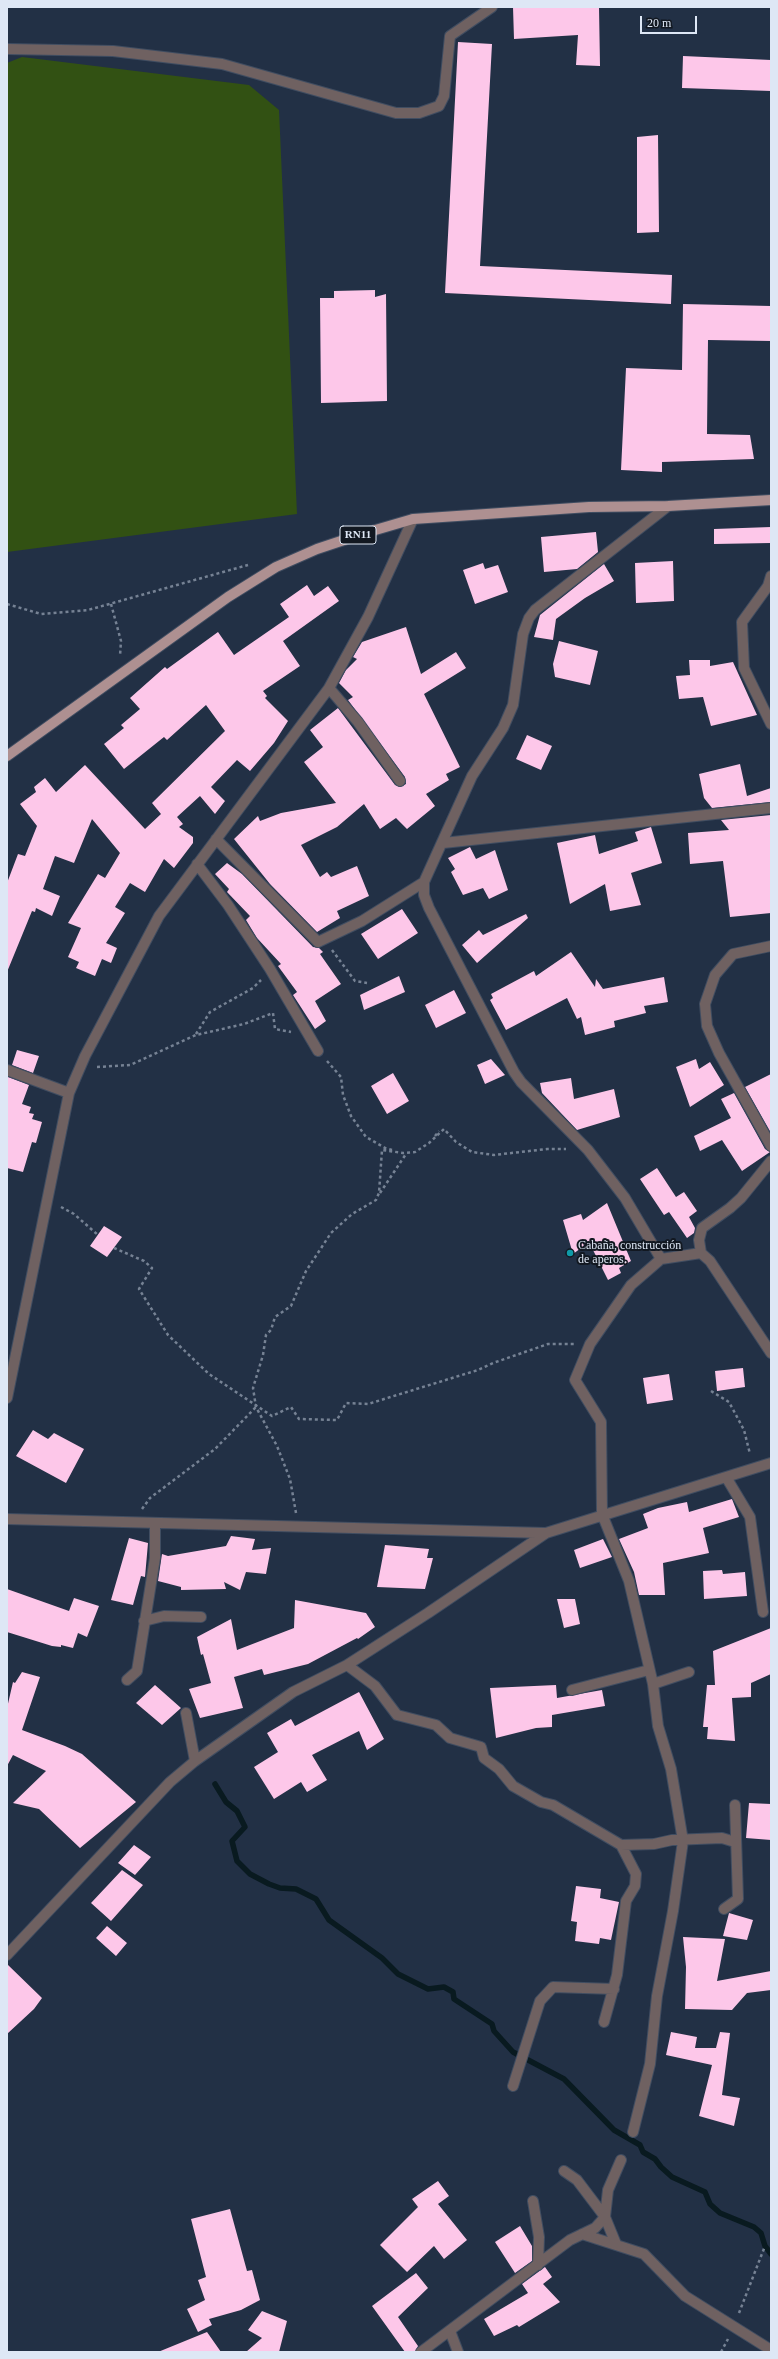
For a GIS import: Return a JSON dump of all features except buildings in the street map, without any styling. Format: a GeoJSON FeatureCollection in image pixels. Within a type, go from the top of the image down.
{"type":"FeatureCollection","features":[{"type":"Feature","properties":{"kind":"main road","name":"RN11"},"geometry":{"type":"LineString","coordinates":[[7,756],[228,597],[276,567],[317,549],[413,519],[589,507],[668,506],[771,500]]}},
{"type":"Feature","properties":{"kind":"street"},"geometry":{"type":"LineString","coordinates":[[7,49],[113,51],[222,64],[396,113],[419,113],[439,106],[444,96],[450,36],[492,7]]}},
{"type":"Feature","properties":{"kind":"street"},"geometry":{"type":"LineString","coordinates":[[661,1259],[625,1198],[588,1150],[521,1082],[514,1072],[429,908],[424,895],[424,882],[443,843],[472,776],[503,728],[512,705],[523,634],[529,618],[535,610],[668,506]]}},
{"type":"Feature","properties":{"kind":"street"},"geometry":{"type":"LineString","coordinates":[[7,1398],[69,1092],[80,1067],[159,916],[329,688],[368,617],[413,519]]}},
{"type":"Feature","properties":{"kind":"street"},"geometry":{"type":"LineString","coordinates":[[771,576],[768,586],[742,622],[744,668],[771,724]]}},
{"type":"Feature","properties":{"kind":"street"},"geometry":{"type":"LineString","coordinates":[[329,688],[358,722],[400,781]]}},
{"type":"Feature","properties":{"kind":"street"},"geometry":{"type":"LineString","coordinates":[[443,843],[771,808]]}},
{"type":"Feature","properties":{"kind":"street"},"geometry":{"type":"LineString","coordinates":[[216,839],[318,942],[362,921],[424,882]]}},
{"type":"Feature","properties":{"kind":"street"},"geometry":{"type":"LineString","coordinates":[[197,864],[228,905],[270,969],[318,1051]]}},
{"type":"Feature","properties":{"kind":"street"},"geometry":{"type":"LineString","coordinates":[[771,946],[733,954],[715,975],[705,1004],[707,1026],[719,1053],[771,1146]]}},
{"type":"Feature","properties":{"kind":"street"},"geometry":{"type":"LineString","coordinates":[[7,1070],[69,1092]]}},
{"type":"Feature","properties":{"kind":"street"},"geometry":{"type":"LineString","coordinates":[[771,1161],[741,1198],[702,1228],[699,1240],[701,1253],[710,1261],[771,1353]]}},
{"type":"Feature","properties":{"kind":"street"},"geometry":{"type":"LineString","coordinates":[[633,2132],[650,2064],[657,1996],[673,1911],[683,1841],[671,1769],[658,1726],[653,1684],[629,1580],[602,1514],[602,1422],[575,1380],[590,1344],[631,1285],[661,1259],[701,1253]]}},
{"type":"Feature","properties":{"kind":"street"},"geometry":{"type":"LineString","coordinates":[[7,1955],[170,1782],[195,1761],[293,1692],[347,1665],[428,1613],[546,1533],[602,1514],[771,1463]]}},
{"type":"Feature","properties":{"kind":"street"},"geometry":{"type":"LineString","coordinates":[[726,1477],[750,1517],[763,1612]]}},
{"type":"Feature","properties":{"kind":"street"},"geometry":{"type":"LineString","coordinates":[[7,1519],[295,1528],[546,1533]]}},
{"type":"Feature","properties":{"kind":"street"},"geometry":{"type":"LineString","coordinates":[[127,1680],[137,1671],[155,1558],[155,1524]]}},
{"type":"Feature","properties":{"kind":"street"},"geometry":{"type":"LineString","coordinates":[[144,1621],[164,1616],[201,1617]]}},
{"type":"Feature","properties":{"kind":"street"},"geometry":{"type":"LineString","coordinates":[[347,1665],[375,1686],[397,1715],[436,1725],[450,1738],[481,1746],[484,1758],[499,1769],[513,1786],[541,1802],[553,1805],[621,1845],[636,1874],[635,1886],[626,1901],[621,1951],[614,1989],[604,2022]]}},
{"type":"Feature","properties":{"kind":"street"},"geometry":{"type":"LineString","coordinates":[[572,1690],[650,1670]]}},
{"type":"Feature","properties":{"kind":"street"},"geometry":{"type":"LineString","coordinates":[[653,1684],[689,1672]]}},
{"type":"Feature","properties":{"kind":"street"},"geometry":{"type":"LineString","coordinates":[[186,1713],[195,1761]]}},
{"type":"Feature","properties":{"kind":"street"},"geometry":{"type":"LineString","coordinates":[[724,1909],[738,1899],[734,1805]]}},
{"type":"Feature","properties":{"kind":"street"},"geometry":{"type":"LineString","coordinates":[[621,1845],[722,1838],[735,1842]]}},
{"type":"Feature","properties":{"kind":"street"},"geometry":{"type":"LineString","coordinates":[[513,2086],[540,2001],[553,1987],[614,1989]]}},
{"type":"Feature","properties":{"kind":"street"},"geometry":{"type":"LineString","coordinates":[[421,2352],[570,2240],[595,2228],[605,2218],[608,2190],[621,2160]]}},
{"type":"Feature","properties":{"kind":"street"},"geometry":{"type":"LineString","coordinates":[[564,2171],[577,2180],[605,2218],[616,2244]]}},
{"type":"Feature","properties":{"kind":"street"},"geometry":{"type":"LineString","coordinates":[[533,2201],[539,2237],[538,2264]]}},
{"type":"Feature","properties":{"kind":"street"},"geometry":{"type":"LineString","coordinates":[[582,2234],[644,2254],[685,2296],[771,2350]]}},
{"type":"Feature","properties":{"kind":"street"},"geometry":{"type":"LineString","coordinates":[[450,2331],[458,2352]]}},
{"type":"Feature","properties":{"kind":"path"},"geometry":{"type":"LineString","coordinates":[[7,604],[41,614],[88,610],[251,565]]}},
{"type":"Feature","properties":{"kind":"path"},"geometry":{"type":"LineString","coordinates":[[111,604],[121,641],[120,654],[122,673]]}},
{"type":"Feature","properties":{"kind":"path"},"geometry":{"type":"LineString","coordinates":[[318,942],[329,947],[355,981],[367,982]]}},
{"type":"Feature","properties":{"kind":"path"},"geometry":{"type":"LineString","coordinates":[[196,1035],[210,1012],[253,988],[270,969]]}},
{"type":"Feature","properties":{"kind":"path"},"geometry":{"type":"LineString","coordinates":[[80,1067],[130,1065],[196,1035],[244,1024],[273,1013],[275,1029],[295,1033]]}},
{"type":"Feature","properties":{"kind":"path"},"geometry":{"type":"LineString","coordinates":[[318,1051],[340,1077],[346,1102],[352,1116],[366,1137],[385,1148],[409,1154],[428,1142],[439,1131]]}},
{"type":"Feature","properties":{"kind":"path"},"geometry":{"type":"LineString","coordinates":[[379,1193],[382,1150],[406,1153],[415,1152],[444,1129],[456,1142],[472,1152],[494,1155],[547,1149],[588,1150]]}},
{"type":"Feature","properties":{"kind":"path"},"geometry":{"type":"LineString","coordinates":[[295,1528],[297,1519],[290,1479],[277,1446],[256,1407],[253,1388],[263,1355],[266,1335],[271,1330],[275,1317],[291,1306],[306,1271],[331,1233],[352,1214],[376,1200],[379,1193],[406,1153]]}},
{"type":"Feature","properties":{"kind":"path"},"geometry":{"type":"LineString","coordinates":[[47,1203],[62,1207],[74,1214],[98,1235]]}},
{"type":"Feature","properties":{"kind":"path"},"geometry":{"type":"LineString","coordinates":[[114,1248],[144,1261],[152,1268],[139,1289],[168,1335],[209,1374],[256,1407],[272,1416],[291,1406],[299,1419],[337,1420],[346,1403],[368,1404],[478,1370],[493,1363],[548,1344],[590,1344]]}},
{"type":"Feature","properties":{"kind":"path"},"geometry":{"type":"LineString","coordinates":[[711,1391],[729,1402],[739,1420],[754,1468]]}},
{"type":"Feature","properties":{"kind":"path"},"geometry":{"type":"LineString","coordinates":[[130,1523],[150,1498],[215,1448],[256,1407]]}},
{"type":"Feature","properties":{"kind":"path"},"geometry":{"type":"LineString","coordinates":[[722,2352],[734,2326],[765,2246]]}},
{"type":"Feature","properties":{"kind":"green space"},"geometry":{"type":"Polygon","coordinates":[[[22,57],[249,85],[279,110],[297,514],[7,552],[7,63],[22,57]]]}},
{"type":"Feature","properties":{"kind":"waterway"},"geometry":{"type":"LineString","coordinates":[[215,1784],[226,1802],[237,1811],[245,1827],[232,1841],[237,1861],[250,1874],[269,1884],[280,1888],[296,1889],[316,1899],[329,1920],[382,1958],[398,1974],[428,1989],[444,1987],[453,1992],[454,1999],[492,2024],[494,2031],[513,2052],[564,2079],[614,2130],[640,2145],[643,2152],[655,2159],[672,2177],[705,2192],[710,2204],[720,2213],[754,2227],[761,2233],[765,2246],[771,2254]]}},
{"type":"Feature","properties":{"kind":"place","name":"Cabaña, construcción de aperos."},"geometry":{"type":"Point","coordinates":[570,1253]}}]}
